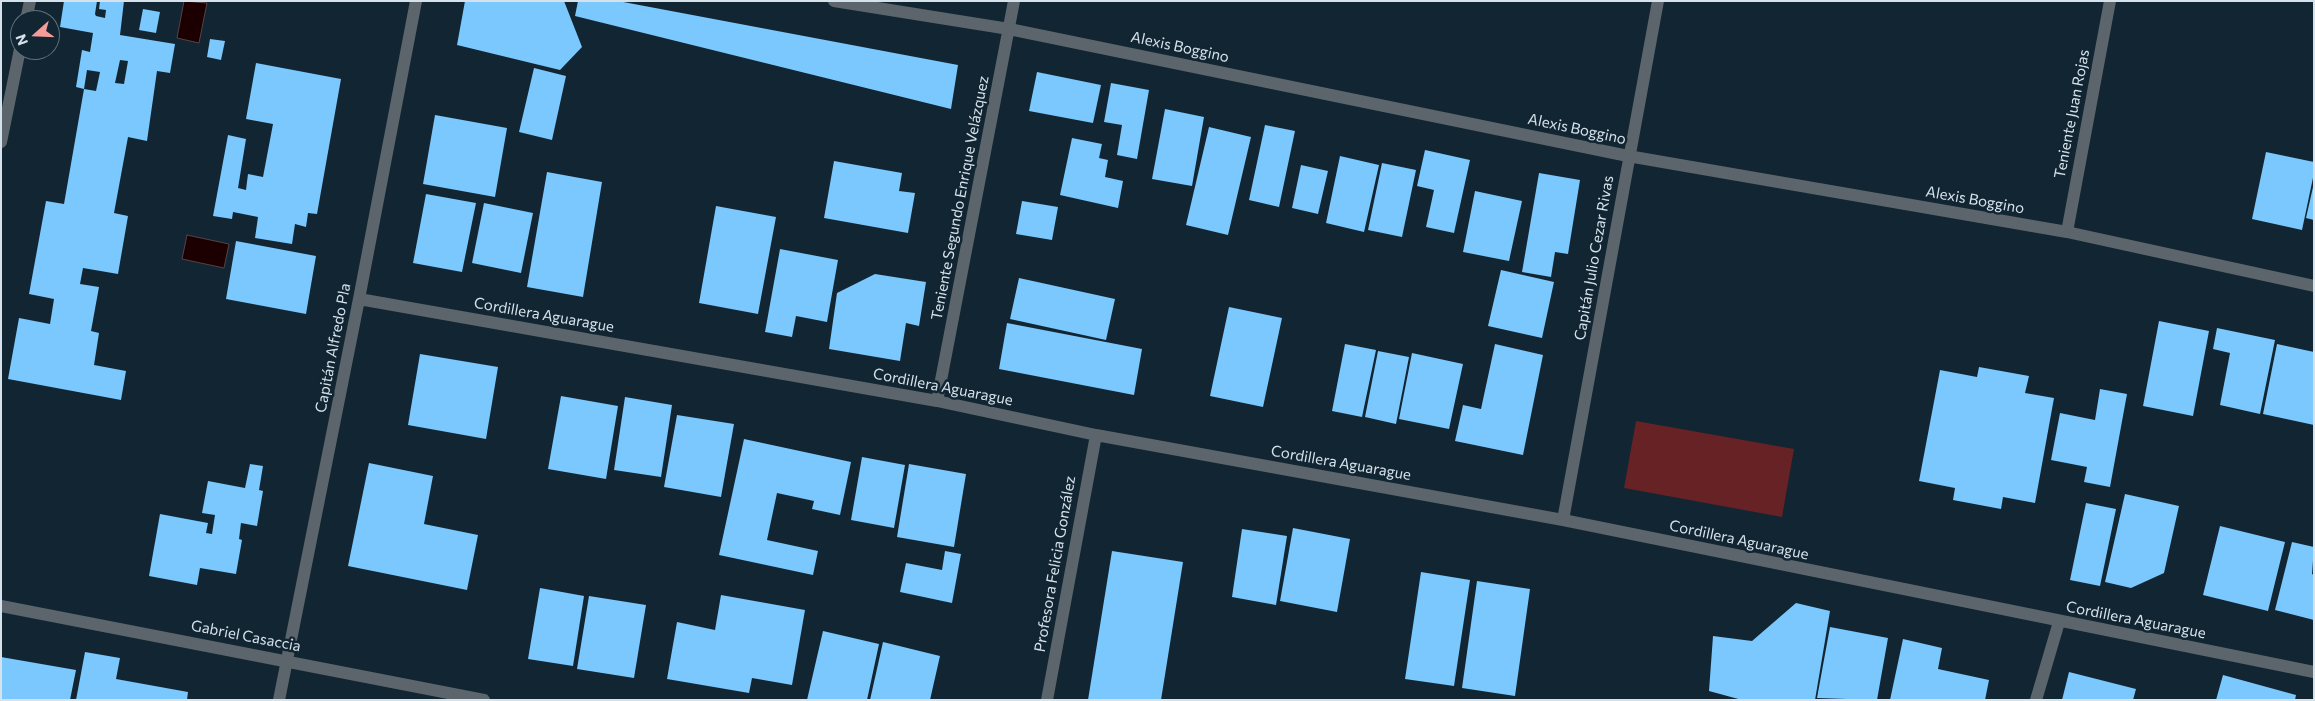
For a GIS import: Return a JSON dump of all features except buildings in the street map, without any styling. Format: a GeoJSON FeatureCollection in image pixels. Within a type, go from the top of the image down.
{"type":"FeatureCollection","features":[{"type":"Feature","properties":{"kind":"street","name":"Capitán Alfredo Pla"},"geometry":{"type":"LineString","coordinates":[[279,700],[360,299],[416,1]]}},
{"type":"Feature","properties":{"kind":"street","name":"Alexis Boggino"},"geometry":{"type":"LineString","coordinates":[[834,1],[1009,29],[1628,156],[2067,232],[2314,286]]}},
{"type":"Feature","properties":{"kind":"street","name":"Teniente Segundo Enrique Velázquez"},"geometry":{"type":"LineString","coordinates":[[937,401],[1014,1]]}},
{"type":"Feature","properties":{"kind":"street","name":"Capitán Julio Cezar Rivas"},"geometry":{"type":"LineString","coordinates":[[1563,520],[1628,156],[1658,1]]}},
{"type":"Feature","properties":{"kind":"street","name":"Teniente Juan Rojas"},"geometry":{"type":"LineString","coordinates":[[2067,232],[2110,1]]}},
{"type":"Feature","properties":{"kind":"street"},"geometry":{"type":"LineString","coordinates":[[1,142],[18,60]]}},
{"type":"Feature","properties":{"kind":"street","name":"Cordillera Aguarague"},"geometry":{"type":"LineString","coordinates":[[360,299],[937,401],[1096,435],[1563,520],[2059,622],[2314,672]]}},
{"type":"Feature","properties":{"kind":"street","name":"Profesora Felicia González"},"geometry":{"type":"LineString","coordinates":[[1047,700],[1096,435]]}},
{"type":"Feature","properties":{"kind":"street","name":"Gabriel Casaccia"},"geometry":{"type":"LineString","coordinates":[[1,606],[484,700]]}},
{"type":"Feature","properties":{"kind":"street"},"geometry":{"type":"LineString","coordinates":[[2036,700],[2059,622]]}},
{"type":"Feature","properties":{"kind":"shaded area"},"geometry":{"type":"Polygon","coordinates":[[[184,1],[207,3],[199,43],[177,38],[184,1]]]}},
{"type":"Feature","properties":{"kind":"shaded area"},"geometry":{"type":"Polygon","coordinates":[[[187,235],[229,244],[224,268],[182,259],[187,235]]]}},
{"type":"Feature","properties":{"kind":"shaded area"},"geometry":{"type":"Polygon","coordinates":[[[1636,421],[1794,449],[1782,517],[1624,488],[1636,421]]]}}]}
